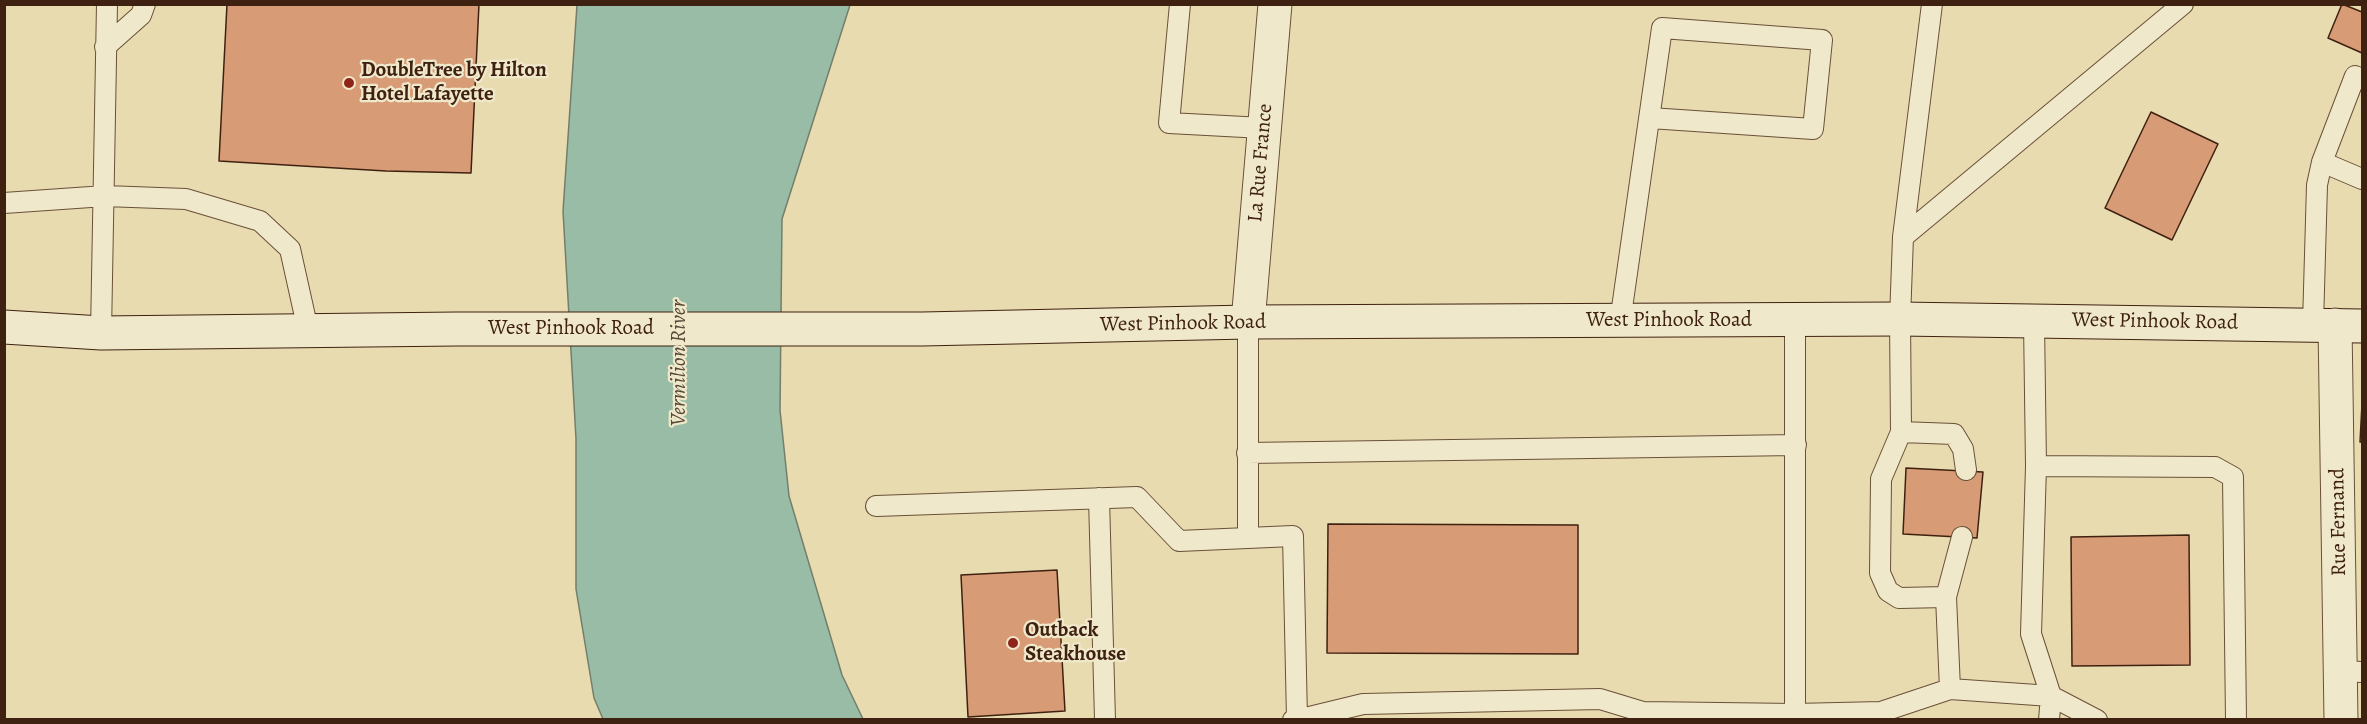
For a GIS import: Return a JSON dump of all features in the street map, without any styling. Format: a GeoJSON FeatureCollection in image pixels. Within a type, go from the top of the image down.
{"type":"FeatureCollection","features":[{"type":"Feature","properties":{"kind":"main road","name":"La Rue France"},"geometry":{"type":"LineString","coordinates":[[1248,322],[1275,4]]}},
{"type":"Feature","properties":{"kind":"main road","name":"West Pinhook Road"},"geometry":{"type":"LineString","coordinates":[[4,327],[101,333],[457,329],[922,329],[1248,322],[1900,320],[2337,325]]}},
{"type":"Feature","properties":{"kind":"main road","name":"Rue Fernand"},"geometry":{"type":"LineString","coordinates":[[2337,325],[2352,671],[2341,720]]}},
{"type":"Feature","properties":{"kind":"lane"},"geometry":{"type":"LineString","coordinates":[[101,333],[107,4]]}},
{"type":"Feature","properties":{"kind":"lane"},"geometry":{"type":"LineString","coordinates":[[105,48],[141,15],[145,4]]}},
{"type":"Feature","properties":{"kind":"lane"},"geometry":{"type":"LineString","coordinates":[[1180,4],[1169,123],[1263,128]]}},
{"type":"Feature","properties":{"kind":"lane"},"geometry":{"type":"LineString","coordinates":[[1932,4],[1903,237],[1900,320],[1901,432],[1881,479],[1880,573],[1888,591],[1899,598],[1946,597]]}},
{"type":"Feature","properties":{"kind":"lane"},"geometry":{"type":"LineString","coordinates":[[1903,237],[2183,4]]}},
{"type":"Feature","properties":{"kind":"lane"},"geometry":{"type":"LineString","coordinates":[[1620,322],[1662,28],[1822,40],[1812,129],[1650,118]]}},
{"type":"Feature","properties":{"kind":"lane"},"geometry":{"type":"LineString","coordinates":[[2337,325],[2317,185],[2322,162],[2355,76],[2362,79]]}},
{"type":"Feature","properties":{"kind":"lane"},"geometry":{"type":"LineString","coordinates":[[2322,162],[2362,179]]}},
{"type":"Feature","properties":{"kind":"lane"},"geometry":{"type":"LineString","coordinates":[[4,202],[105,196],[186,199],[260,221],[290,249],[308,330]]}},
{"type":"Feature","properties":{"kind":"lane"},"geometry":{"type":"LineString","coordinates":[[1795,321],[1796,714]]}},
{"type":"Feature","properties":{"kind":"lane"},"geometry":{"type":"LineString","coordinates":[[2034,321],[2036,466],[2031,634],[2051,696],[2049,720]]}},
{"type":"Feature","properties":{"kind":"lane"},"geometry":{"type":"LineString","coordinates":[[1248,322],[1248,537]]}},
{"type":"Feature","properties":{"kind":"lane"},"geometry":{"type":"LineString","coordinates":[[1901,432],[1954,434],[1963,449],[1966,471]]}},
{"type":"Feature","properties":{"kind":"lane"},"geometry":{"type":"LineString","coordinates":[[1247,453],[1796,445]]}},
{"type":"Feature","properties":{"kind":"lane"},"geometry":{"type":"LineString","coordinates":[[2036,466],[2215,467],[2233,477],[2236,720]]}},
{"type":"Feature","properties":{"kind":"lane"},"geometry":{"type":"LineString","coordinates":[[876,506],[1137,497],[1179,541],[1293,536],[1296,719],[1363,704],[1600,699],[1643,712],[1882,716],[1950,689],[2051,696],[2097,720]]}},
{"type":"Feature","properties":{"kind":"lane"},"geometry":{"type":"LineString","coordinates":[[1098,498],[1105,720]]}},
{"type":"Feature","properties":{"kind":"lane"},"geometry":{"type":"LineString","coordinates":[[1950,689],[1946,597],[1962,537]]}},
{"type":"Feature","properties":{"kind":"water","name":"Vermilion River"},"geometry":{"type":"Polygon","coordinates":[[[577,5],[850,5],[782,219],[780,410],[789,496],[842,675],[863,719],[603,719],[594,698],[576,589],[576,439],[563,211],[577,5]]]}},
{"type":"Feature","properties":{"kind":"building","name":"DoubleTree by Hilton Hotel Lafayette"},"geometry":{"type":"Polygon","coordinates":[[[227,4],[479,4],[471,173],[386,171],[219,161],[227,4]]]}},
{"type":"Feature","properties":{"kind":"building"},"geometry":{"type":"Polygon","coordinates":[[[2342,4],[2362,12],[2362,53],[2328,38],[2342,4]]]}},
{"type":"Feature","properties":{"kind":"building"},"geometry":{"type":"Polygon","coordinates":[[[2151,112],[2218,144],[2172,240],[2105,208],[2151,112]]]}},
{"type":"Feature","properties":{"kind":"building"},"geometry":{"type":"Polygon","coordinates":[[[2362,404],[2362,442],[2360,442],[2362,404]]]}},
{"type":"Feature","properties":{"kind":"building"},"geometry":{"type":"Polygon","coordinates":[[[1906,468],[1983,472],[1977,538],[1903,534],[1906,468]]]}},
{"type":"Feature","properties":{"kind":"building"},"geometry":{"type":"Polygon","coordinates":[[[1328,524],[1578,525],[1578,654],[1327,653],[1328,524]]]}},
{"type":"Feature","properties":{"kind":"building"},"geometry":{"type":"Polygon","coordinates":[[[2189,535],[2190,665],[2072,666],[2071,537],[2189,535]]]}},
{"type":"Feature","properties":{"kind":"building","name":"Outback Steakhouse"},"geometry":{"type":"Polygon","coordinates":[[[1057,570],[1065,711],[968,717],[961,575],[1057,570]]]}},
{"type":"Feature","properties":{"kind":"place","name":"DoubleTree by Hilton Hotel Lafayette"},"geometry":{"type":"Point","coordinates":[349,83]}},
{"type":"Feature","properties":{"kind":"place","name":"Outback Steakhouse"},"geometry":{"type":"Point","coordinates":[1013,643]}}]}
